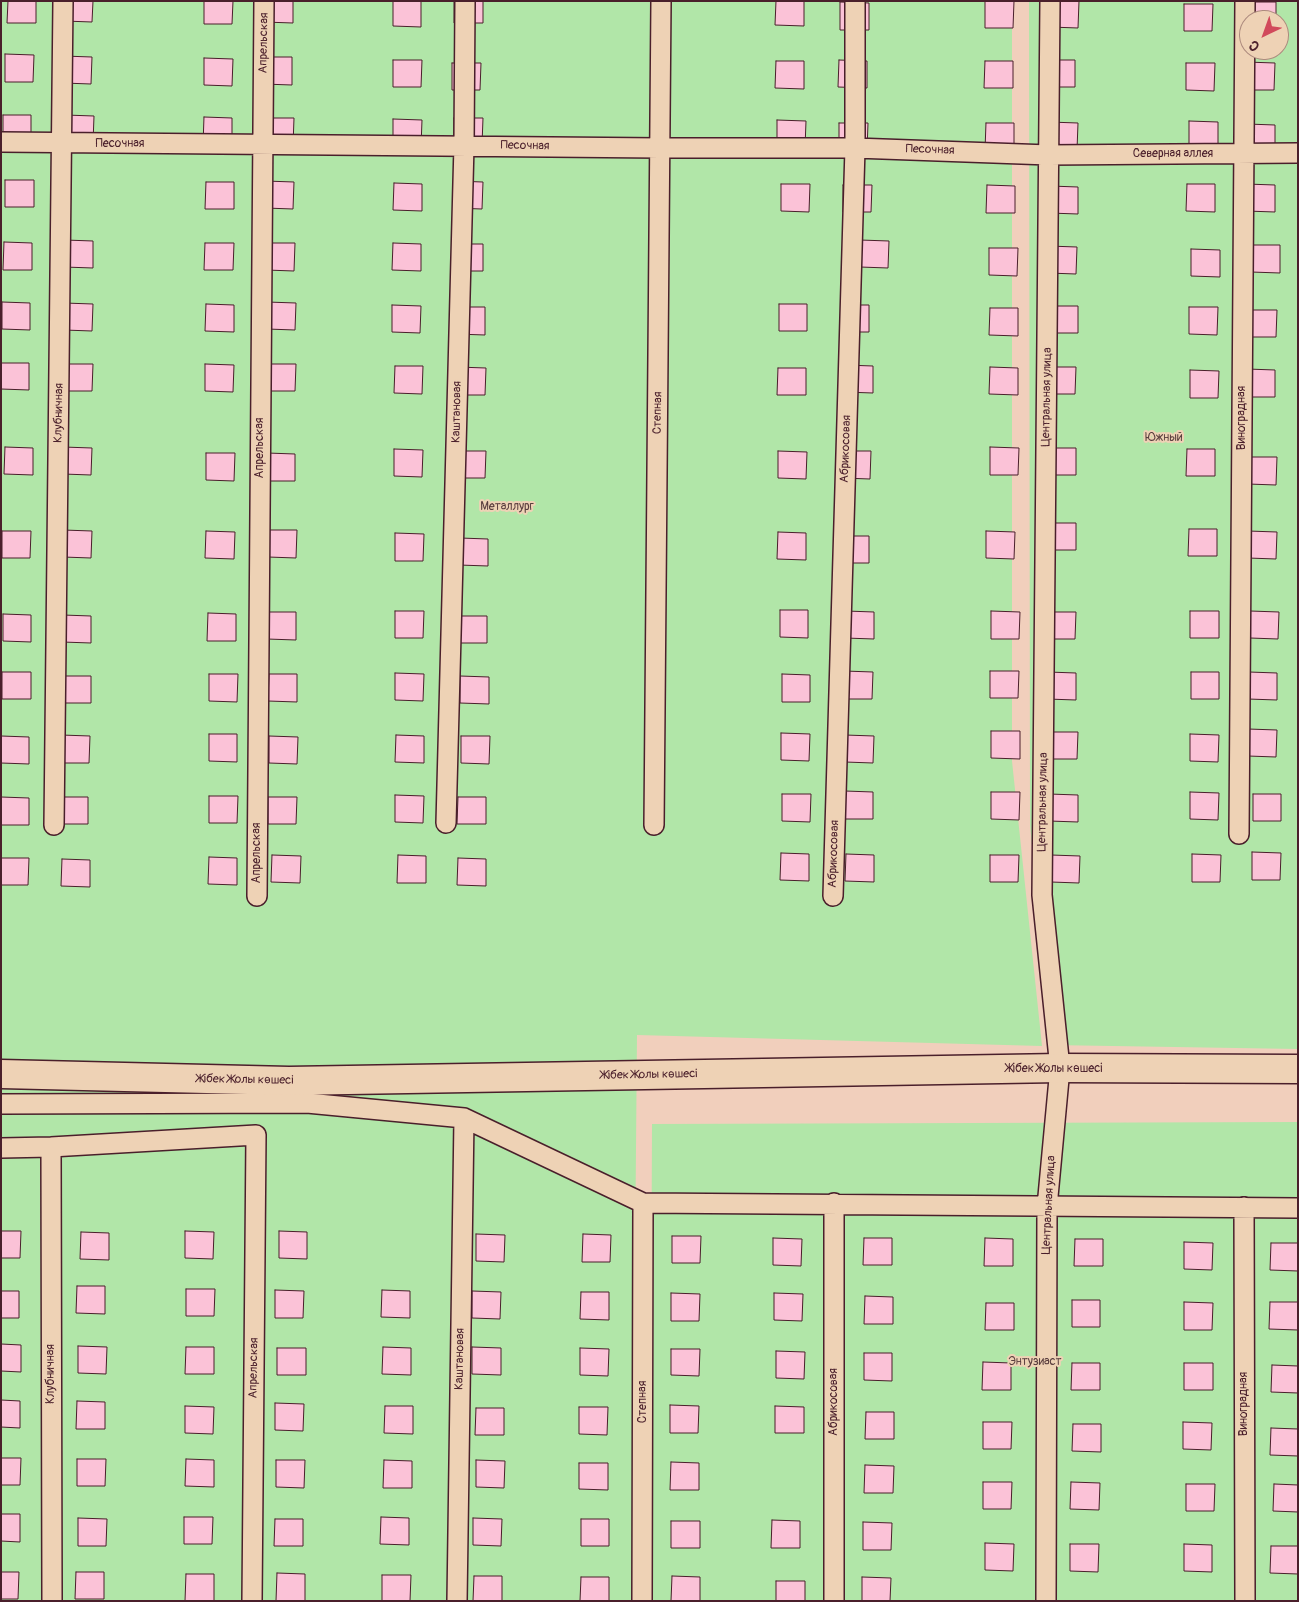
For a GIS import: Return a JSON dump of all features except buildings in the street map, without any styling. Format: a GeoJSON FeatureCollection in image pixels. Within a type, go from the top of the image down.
{"type":"FeatureCollection","features":[{"type":"Feature","properties":{"kind":"highway","name":"Жібек Жолы көшесі"},"geometry":{"type":"LineString","coordinates":[[1,1074],[289,1081],[1060,1068],[1298,1069]]}},
{"type":"Feature","properties":{"kind":"street","name":"Клубничная"},"geometry":{"type":"LineString","coordinates":[[54,825],[63,1]]}},
{"type":"Feature","properties":{"kind":"street","name":"Апрельская"},"geometry":{"type":"LineString","coordinates":[[257,896],[264,1]]}},
{"type":"Feature","properties":{"kind":"street","name":"Каштановая"},"geometry":{"type":"LineString","coordinates":[[446,823],[464,145],[465,1]]}},
{"type":"Feature","properties":{"kind":"street","name":"Степная"},"geometry":{"type":"LineString","coordinates":[[654,825],[661,1]]}},
{"type":"Feature","properties":{"kind":"street","name":"Абрикосовая"},"geometry":{"type":"LineString","coordinates":[[833,896],[855,148],[855,1]]}},
{"type":"Feature","properties":{"kind":"street","name":"Центральная улица"},"geometry":{"type":"LineString","coordinates":[[1046,1601],[1047,1207],[1060,1068],[1042,895],[1050,1]]}},
{"type":"Feature","properties":{"kind":"street","name":"Виноградная"},"geometry":{"type":"LineString","coordinates":[[1239,834],[1246,1]]}},
{"type":"Feature","properties":{"kind":"street","name":"Песочная"},"geometry":{"type":"LineString","coordinates":[[1,142],[855,148],[1049,155]]}},
{"type":"Feature","properties":{"kind":"street","name":"Северная аллея"},"geometry":{"type":"LineString","coordinates":[[1049,155],[1298,154]]}},
{"type":"Feature","properties":{"kind":"street"},"geometry":{"type":"LineString","coordinates":[[1,1104],[307,1103],[464,1118],[643,1202],[1298,1208]]}},
{"type":"Feature","properties":{"kind":"street","name":"Каштановая"},"geometry":{"type":"LineString","coordinates":[[456,1601],[464,1118]]}},
{"type":"Feature","properties":{"kind":"street","name":"Апрельская"},"geometry":{"type":"LineString","coordinates":[[51,1147],[256,1135],[252,1601]]}},
{"type":"Feature","properties":{"kind":"street","name":"Клубничная"},"geometry":{"type":"LineString","coordinates":[[51,1147],[52,1601]]}},
{"type":"Feature","properties":{"kind":"street"},"geometry":{"type":"LineString","coordinates":[[1,1148],[51,1147]]}},
{"type":"Feature","properties":{"kind":"street","name":"Степная"},"geometry":{"type":"LineString","coordinates":[[642,1601],[643,1202]]}},
{"type":"Feature","properties":{"kind":"street","name":"Абрикосовая"},"geometry":{"type":"LineString","coordinates":[[834,1203],[834,1601]]}},
{"type":"Feature","properties":{"kind":"street","name":"Виноградная"},"geometry":{"type":"LineString","coordinates":[[1244,1207],[1245,1601]]}},
{"type":"Feature","properties":{"kind":"green space","name":"Металлург"},"geometry":{"type":"Polygon","coordinates":[[[1,1],[1012,1],[1012,761],[1042,1046],[637,1035],[632,1601],[1,1601],[1,1]]]}},
{"type":"Feature","properties":{"kind":"green space","name":"Южный"},"geometry":{"type":"Polygon","coordinates":[[[1029,1],[1298,1],[1298,1049],[1051,1045],[1030,825],[1029,1]]]}},
{"type":"Feature","properties":{"kind":"green space","name":"Энтузиаст"},"geometry":{"type":"Polygon","coordinates":[[[1298,1122],[1298,1601],[650,1601],[652,1124],[1298,1122]]]}}]}
